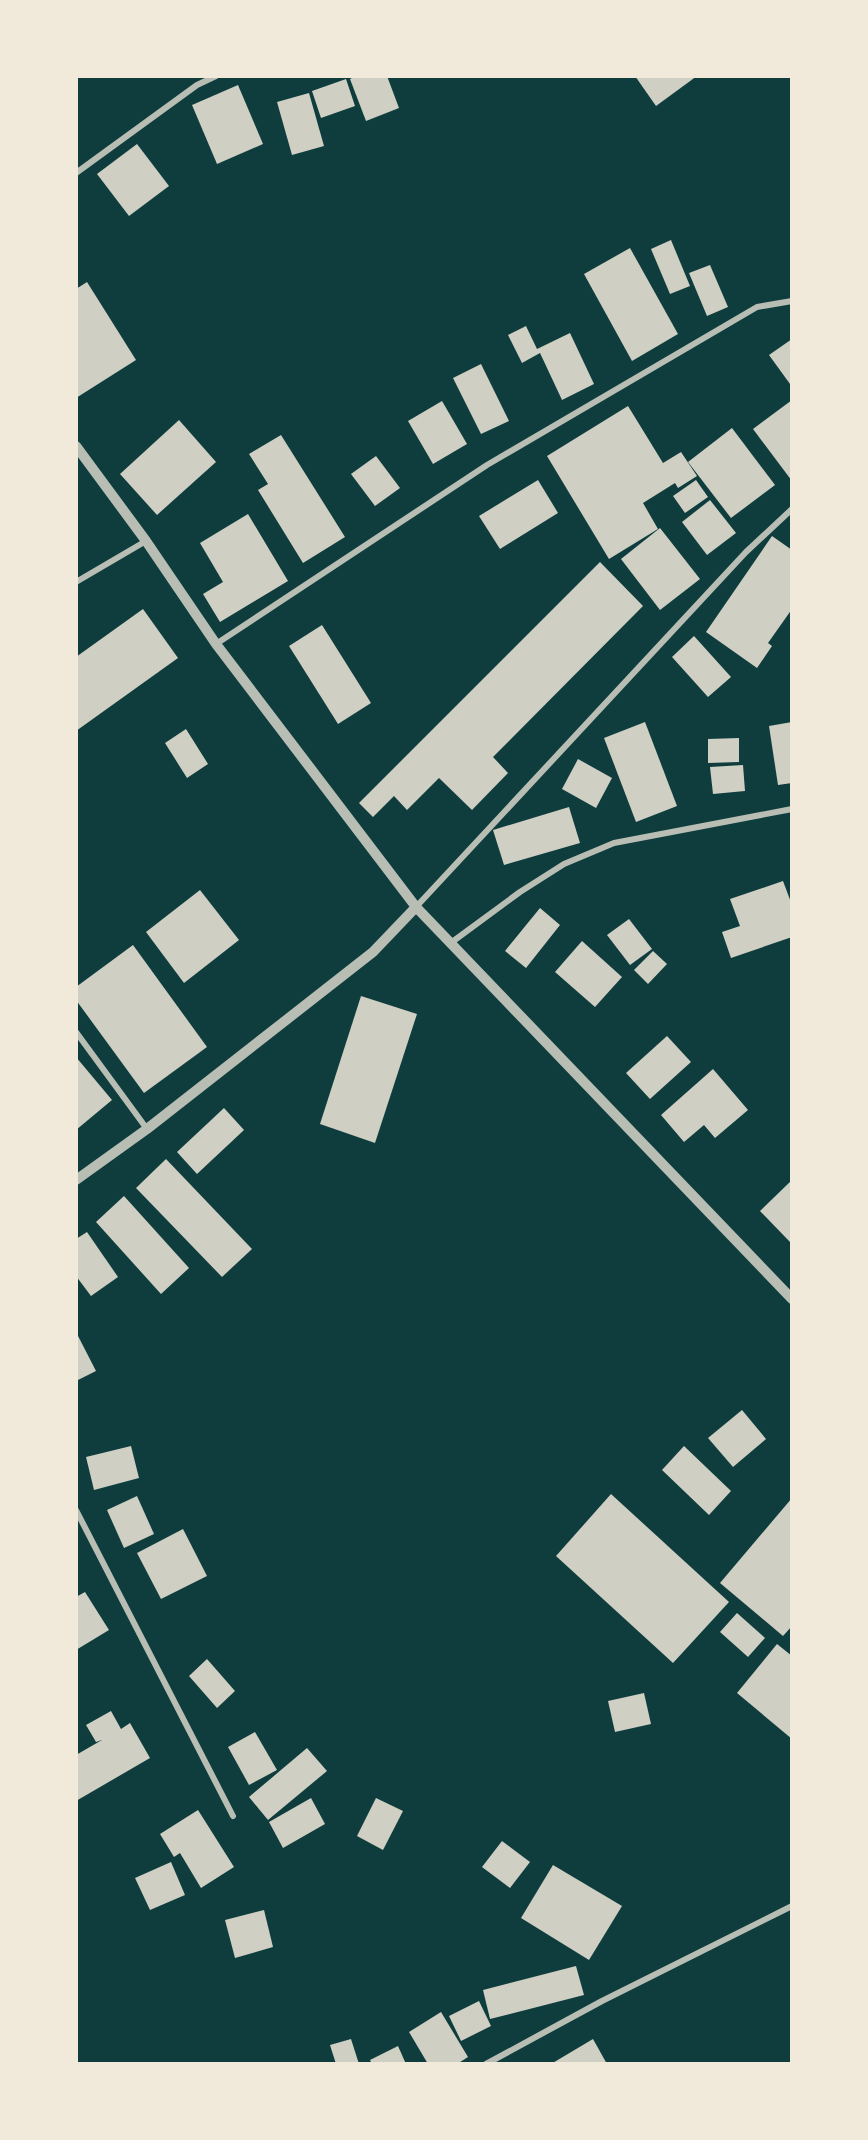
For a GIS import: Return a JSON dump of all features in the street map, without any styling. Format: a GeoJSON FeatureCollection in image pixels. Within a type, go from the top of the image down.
{"type":"FeatureCollection","features":[{"type":"Feature","properties":{"kind":"street"},"geometry":{"type":"LineString","coordinates":[[76,173],[197,85],[216,76]]}},
{"type":"Feature","properties":{"kind":"street"},"geometry":{"type":"LineString","coordinates":[[216,644],[487,465],[757,307],[792,301]]}},
{"type":"Feature","properties":{"kind":"street"},"geometry":{"type":"LineString","coordinates":[[76,446],[146,540],[216,644],[416,907],[792,1299]]}},
{"type":"Feature","properties":{"kind":"street"},"geometry":{"type":"LineString","coordinates":[[76,1180],[147,1129],[373,952],[746,552],[792,509]]}},
{"type":"Feature","properties":{"kind":"street"},"geometry":{"type":"LineString","coordinates":[[76,582],[146,540]]}},
{"type":"Feature","properties":{"kind":"street"},"geometry":{"type":"LineString","coordinates":[[452,942],[520,892],[564,864],[614,843],[792,809]]}},
{"type":"Feature","properties":{"kind":"street"},"geometry":{"type":"LineString","coordinates":[[76,1032],[147,1129]]}},
{"type":"Feature","properties":{"kind":"street"},"geometry":{"type":"LineString","coordinates":[[76,1510],[233,1816]]}},
{"type":"Feature","properties":{"kind":"street"},"geometry":{"type":"LineString","coordinates":[[486,2064],[602,2001],[792,1906]]}},
{"type":"Feature","properties":{"kind":"building"},"geometry":{"type":"Polygon","coordinates":[[[356,76],[387,76],[399,108],[366,121],[350,79],[356,76]]]}},
{"type":"Feature","properties":{"kind":"building"},"geometry":{"type":"Polygon","coordinates":[[[635,76],[697,76],[656,106],[635,76]]]}},
{"type":"Feature","properties":{"kind":"building"},"geometry":{"type":"Polygon","coordinates":[[[346,79],[355,106],[321,118],[312,91],[346,79]]]}},
{"type":"Feature","properties":{"kind":"building"},"geometry":{"type":"Polygon","coordinates":[[[238,85],[263,144],[217,164],[192,105],[238,85]]]}},
{"type":"Feature","properties":{"kind":"building"},"geometry":{"type":"Polygon","coordinates":[[[309,93],[324,146],[292,155],[277,102],[309,93]]]}},
{"type":"Feature","properties":{"kind":"building"},"geometry":{"type":"Polygon","coordinates":[[[137,144],[169,186],[129,216],[97,174],[137,144]]]}},
{"type":"Feature","properties":{"kind":"building"},"geometry":{"type":"Polygon","coordinates":[[[671,240],[690,286],[670,294],[651,249],[671,240]]]}},
{"type":"Feature","properties":{"kind":"building"},"geometry":{"type":"Polygon","coordinates":[[[630,248],[678,334],[632,361],[584,274],[630,248]]]}},
{"type":"Feature","properties":{"kind":"building"},"geometry":{"type":"Polygon","coordinates":[[[710,265],[728,307],[707,316],[689,273],[710,265]]]}},
{"type":"Feature","properties":{"kind":"building"},"geometry":{"type":"Polygon","coordinates":[[[87,282],[136,360],[76,398],[76,289],[87,282]]]}},
{"type":"Feature","properties":{"kind":"building"},"geometry":{"type":"Polygon","coordinates":[[[526,326],[537,349],[570,333],[594,384],[562,400],[540,353],[522,363],[508,335],[526,326]]]}},
{"type":"Feature","properties":{"kind":"building"},"geometry":{"type":"Polygon","coordinates":[[[792,339],[792,383],[790,384],[769,355],[792,339]]]}},
{"type":"Feature","properties":{"kind":"building"},"geometry":{"type":"Polygon","coordinates":[[[481,364],[509,421],[481,434],[453,378],[481,364]]]}},
{"type":"Feature","properties":{"kind":"building"},"geometry":{"type":"Polygon","coordinates":[[[792,400],[792,481],[753,429],[792,400]]]}},
{"type":"Feature","properties":{"kind":"building"},"geometry":{"type":"Polygon","coordinates":[[[442,401],[467,444],[433,464],[408,421],[442,401]]]}},
{"type":"Feature","properties":{"kind":"building"},"geometry":{"type":"Polygon","coordinates":[[[628,406],[663,463],[681,452],[697,476],[678,488],[675,483],[643,503],[658,529],[609,559],[547,456],[628,406]]]}},
{"type":"Feature","properties":{"kind":"building"},"geometry":{"type":"Polygon","coordinates":[[[179,420],[216,462],[157,515],[120,474],[179,420]]]}},
{"type":"Feature","properties":{"kind":"building"},"geometry":{"type":"Polygon","coordinates":[[[732,428],[775,485],[731,518],[688,462],[732,428]]]}},
{"type":"Feature","properties":{"kind":"building"},"geometry":{"type":"Polygon","coordinates":[[[281,435],[345,537],[303,563],[258,490],[268,484],[249,454],[281,435]]]}},
{"type":"Feature","properties":{"kind":"building"},"geometry":{"type":"Polygon","coordinates":[[[376,456],[400,488],[375,506],[351,474],[376,456]]]}},
{"type":"Feature","properties":{"kind":"building"},"geometry":{"type":"Polygon","coordinates":[[[538,480],[558,513],[500,549],[479,516],[538,480]]]}},
{"type":"Feature","properties":{"kind":"building"},"geometry":{"type":"Polygon","coordinates":[[[696,480],[708,497],[685,513],[673,496],[696,480]]]}},
{"type":"Feature","properties":{"kind":"building"},"geometry":{"type":"Polygon","coordinates":[[[710,500],[736,533],[707,555],[682,522],[710,500]]]}},
{"type":"Feature","properties":{"kind":"building"},"geometry":{"type":"Polygon","coordinates":[[[248,514],[288,581],[220,622],[203,594],[223,582],[200,543],[248,514]]]}},
{"type":"Feature","properties":{"kind":"building"},"geometry":{"type":"Polygon","coordinates":[[[660,528],[700,579],[660,610],[621,559],[660,528]]]}},
{"type":"Feature","properties":{"kind":"building"},"geometry":{"type":"Polygon","coordinates":[[[772,536],[792,550],[792,609],[768,643],[772,646],[757,668],[706,632],[772,536]]]}},
{"type":"Feature","properties":{"kind":"building"},"geometry":{"type":"Polygon","coordinates":[[[600,562],[643,606],[493,757],[508,773],[472,810],[439,778],[407,810],[394,796],[373,817],[359,803],[600,562]]]}},
{"type":"Feature","properties":{"kind":"building"},"geometry":{"type":"Polygon","coordinates":[[[143,609],[178,658],[76,731],[76,657],[143,609]]]}},
{"type":"Feature","properties":{"kind":"building"},"geometry":{"type":"Polygon","coordinates":[[[322,625],[371,703],[338,724],[289,646],[322,625]]]}},
{"type":"Feature","properties":{"kind":"building"},"geometry":{"type":"Polygon","coordinates":[[[694,636],[731,677],[708,697],[672,657],[694,636]]]}},
{"type":"Feature","properties":{"kind":"building"},"geometry":{"type":"Polygon","coordinates":[[[645,722],[677,806],[636,822],[604,738],[645,722]]]}},
{"type":"Feature","properties":{"kind":"building"},"geometry":{"type":"Polygon","coordinates":[[[792,722],[792,783],[778,785],[769,726],[792,722]]]}},
{"type":"Feature","properties":{"kind":"building"},"geometry":{"type":"Polygon","coordinates":[[[186,729],[208,764],[187,778],[165,743],[186,729]]]}},
{"type":"Feature","properties":{"kind":"building"},"geometry":{"type":"Polygon","coordinates":[[[739,738],[739,762],[708,763],[708,739],[739,738]]]}},
{"type":"Feature","properties":{"kind":"building"},"geometry":{"type":"Polygon","coordinates":[[[578,759],[612,778],[596,808],[562,789],[578,759]]]}},
{"type":"Feature","properties":{"kind":"building"},"geometry":{"type":"Polygon","coordinates":[[[743,765],[745,791],[713,794],[710,767],[743,765]]]}},
{"type":"Feature","properties":{"kind":"building"},"geometry":{"type":"Polygon","coordinates":[[[569,807],[580,843],[504,865],[493,830],[569,807]]]}},
{"type":"Feature","properties":{"kind":"building"},"geometry":{"type":"Polygon","coordinates":[[[783,881],[792,905],[792,937],[731,958],[722,932],[740,926],[730,899],[783,881]]]}},
{"type":"Feature","properties":{"kind":"building"},"geometry":{"type":"Polygon","coordinates":[[[200,890],[239,940],[184,983],[146,932],[200,890]]]}},
{"type":"Feature","properties":{"kind":"building"},"geometry":{"type":"Polygon","coordinates":[[[540,908],[560,925],[526,968],[505,951],[540,908]]]}},
{"type":"Feature","properties":{"kind":"building"},"geometry":{"type":"Polygon","coordinates":[[[629,919],[652,949],[630,965],[607,935],[629,919]]]}},
{"type":"Feature","properties":{"kind":"building"},"geometry":{"type":"Polygon","coordinates":[[[582,941],[622,977],[595,1007],[555,972],[582,941]]]}},
{"type":"Feature","properties":{"kind":"building"},"geometry":{"type":"Polygon","coordinates":[[[133,945],[207,1047],[144,1093],[76,1000],[76,987],[133,945]]]}},
{"type":"Feature","properties":{"kind":"building"},"geometry":{"type":"Polygon","coordinates":[[[653,951],[667,964],[648,984],[634,970],[653,951]]]}},
{"type":"Feature","properties":{"kind":"building"},"geometry":{"type":"Polygon","coordinates":[[[361,996],[417,1014],[375,1143],[320,1124],[361,996]]]}},
{"type":"Feature","properties":{"kind":"building"},"geometry":{"type":"Polygon","coordinates":[[[667,1036],[691,1062],[650,1099],[626,1073],[667,1036]]]}},
{"type":"Feature","properties":{"kind":"building"},"geometry":{"type":"Polygon","coordinates":[[[76,1057],[112,1100],[76,1130],[76,1057]]]}},
{"type":"Feature","properties":{"kind":"building"},"geometry":{"type":"Polygon","coordinates":[[[713,1069],[748,1110],[715,1138],[704,1125],[684,1142],[661,1115],[713,1069]]]}},
{"type":"Feature","properties":{"kind":"building"},"geometry":{"type":"Polygon","coordinates":[[[224,1108],[244,1130],[197,1174],[177,1152],[224,1108]]]}},
{"type":"Feature","properties":{"kind":"building"},"geometry":{"type":"Polygon","coordinates":[[[166,1159],[252,1249],[222,1277],[136,1188],[166,1159]]]}},
{"type":"Feature","properties":{"kind":"building"},"geometry":{"type":"Polygon","coordinates":[[[792,1180],[792,1240],[790,1242],[760,1211],[792,1180]]]}},
{"type":"Feature","properties":{"kind":"building"},"geometry":{"type":"Polygon","coordinates":[[[124,1196],[189,1268],[161,1294],[96,1222],[124,1196]]]}},
{"type":"Feature","properties":{"kind":"building"},"geometry":{"type":"Polygon","coordinates":[[[87,1232],[118,1277],[91,1296],[76,1276],[76,1239],[87,1232]]]}},
{"type":"Feature","properties":{"kind":"building"},"geometry":{"type":"Polygon","coordinates":[[[76,1332],[96,1371],[76,1381],[76,1332]]]}},
{"type":"Feature","properties":{"kind":"building"},"geometry":{"type":"Polygon","coordinates":[[[742,1410],[766,1439],[733,1467],[708,1438],[742,1410]]]}},
{"type":"Feature","properties":{"kind":"building"},"geometry":{"type":"Polygon","coordinates":[[[131,1446],[139,1478],[94,1490],[86,1457],[131,1446]]]}},
{"type":"Feature","properties":{"kind":"building"},"geometry":{"type":"Polygon","coordinates":[[[684,1446],[731,1491],[709,1515],[662,1470],[684,1446]]]}},
{"type":"Feature","properties":{"kind":"building"},"geometry":{"type":"Polygon","coordinates":[[[611,1494],[729,1602],[673,1663],[556,1556],[611,1494]]]}},
{"type":"Feature","properties":{"kind":"building"},"geometry":{"type":"Polygon","coordinates":[[[137,1496],[154,1534],[124,1548],[107,1510],[137,1496]]]}},
{"type":"Feature","properties":{"kind":"building"},"geometry":{"type":"Polygon","coordinates":[[[792,1498],[792,1626],[783,1636],[720,1583],[792,1498]]]}},
{"type":"Feature","properties":{"kind":"building"},"geometry":{"type":"Polygon","coordinates":[[[183,1529],[207,1576],[161,1599],[137,1553],[183,1529]]]}},
{"type":"Feature","properties":{"kind":"building"},"geometry":{"type":"Polygon","coordinates":[[[85,1592],[109,1630],[76,1650],[76,1597],[85,1592]]]}},
{"type":"Feature","properties":{"kind":"building"},"geometry":{"type":"Polygon","coordinates":[[[737,1613],[765,1638],[748,1657],[720,1632],[737,1613]]]}},
{"type":"Feature","properties":{"kind":"building"},"geometry":{"type":"Polygon","coordinates":[[[777,1644],[792,1656],[792,1739],[737,1693],[777,1644]]]}},
{"type":"Feature","properties":{"kind":"building"},"geometry":{"type":"Polygon","coordinates":[[[207,1659],[235,1691],[217,1708],[189,1676],[207,1659]]]}},
{"type":"Feature","properties":{"kind":"building"},"geometry":{"type":"Polygon","coordinates":[[[644,1693],[651,1724],[615,1732],[608,1701],[644,1693]]]}},
{"type":"Feature","properties":{"kind":"building"},"geometry":{"type":"Polygon","coordinates":[[[111,1711],[121,1729],[130,1723],[150,1758],[76,1801],[76,1755],[102,1740],[96,1742],[86,1725],[111,1711]]]}},
{"type":"Feature","properties":{"kind":"building"},"geometry":{"type":"Polygon","coordinates":[[[255,1732],[277,1770],[249,1785],[228,1747],[255,1732]]]}},
{"type":"Feature","properties":{"kind":"building"},"geometry":{"type":"Polygon","coordinates":[[[307,1748],[327,1771],[268,1820],[249,1797],[307,1748]]]}},
{"type":"Feature","properties":{"kind":"building"},"geometry":{"type":"Polygon","coordinates":[[[311,1798],[325,1824],[283,1848],[269,1822],[311,1798]]]}},
{"type":"Feature","properties":{"kind":"building"},"geometry":{"type":"Polygon","coordinates":[[[376,1798],[403,1811],[383,1850],[357,1836],[376,1798]]]}},
{"type":"Feature","properties":{"kind":"building"},"geometry":{"type":"Polygon","coordinates":[[[198,1810],[234,1867],[201,1888],[180,1853],[174,1857],[160,1834],[198,1810]]]}},
{"type":"Feature","properties":{"kind":"building"},"geometry":{"type":"Polygon","coordinates":[[[502,1841],[530,1862],[510,1888],[482,1867],[502,1841]]]}},
{"type":"Feature","properties":{"kind":"building"},"geometry":{"type":"Polygon","coordinates":[[[171,1862],[185,1895],[150,1910],[135,1878],[171,1862]]]}},
{"type":"Feature","properties":{"kind":"building"},"geometry":{"type":"Polygon","coordinates":[[[553,1865],[622,1906],[589,1960],[521,1918],[553,1865]]]}},
{"type":"Feature","properties":{"kind":"building"},"geometry":{"type":"Polygon","coordinates":[[[264,1910],[273,1947],[235,1958],[225,1920],[264,1910]]]}},
{"type":"Feature","properties":{"kind":"building"},"geometry":{"type":"Polygon","coordinates":[[[576,1966],[584,1995],[490,2019],[483,1990],[576,1966]]]}},
{"type":"Feature","properties":{"kind":"building"},"geometry":{"type":"Polygon","coordinates":[[[479,2001],[491,2026],[461,2041],[449,2016],[479,2001]]]}},
{"type":"Feature","properties":{"kind":"building"},"geometry":{"type":"Polygon","coordinates":[[[441,2012],[468,2057],[457,2064],[428,2064],[409,2032],[441,2012]]]}},
{"type":"Feature","properties":{"kind":"building"},"geometry":{"type":"Polygon","coordinates":[[[351,2039],[359,2064],[336,2064],[330,2045],[351,2039]]]}},
{"type":"Feature","properties":{"kind":"building"},"geometry":{"type":"Polygon","coordinates":[[[593,2039],[607,2064],[551,2064],[593,2039]]]}},
{"type":"Feature","properties":{"kind":"building"},"geometry":{"type":"Polygon","coordinates":[[[398,2046],[406,2064],[372,2064],[370,2060],[398,2046]]]}}]}
